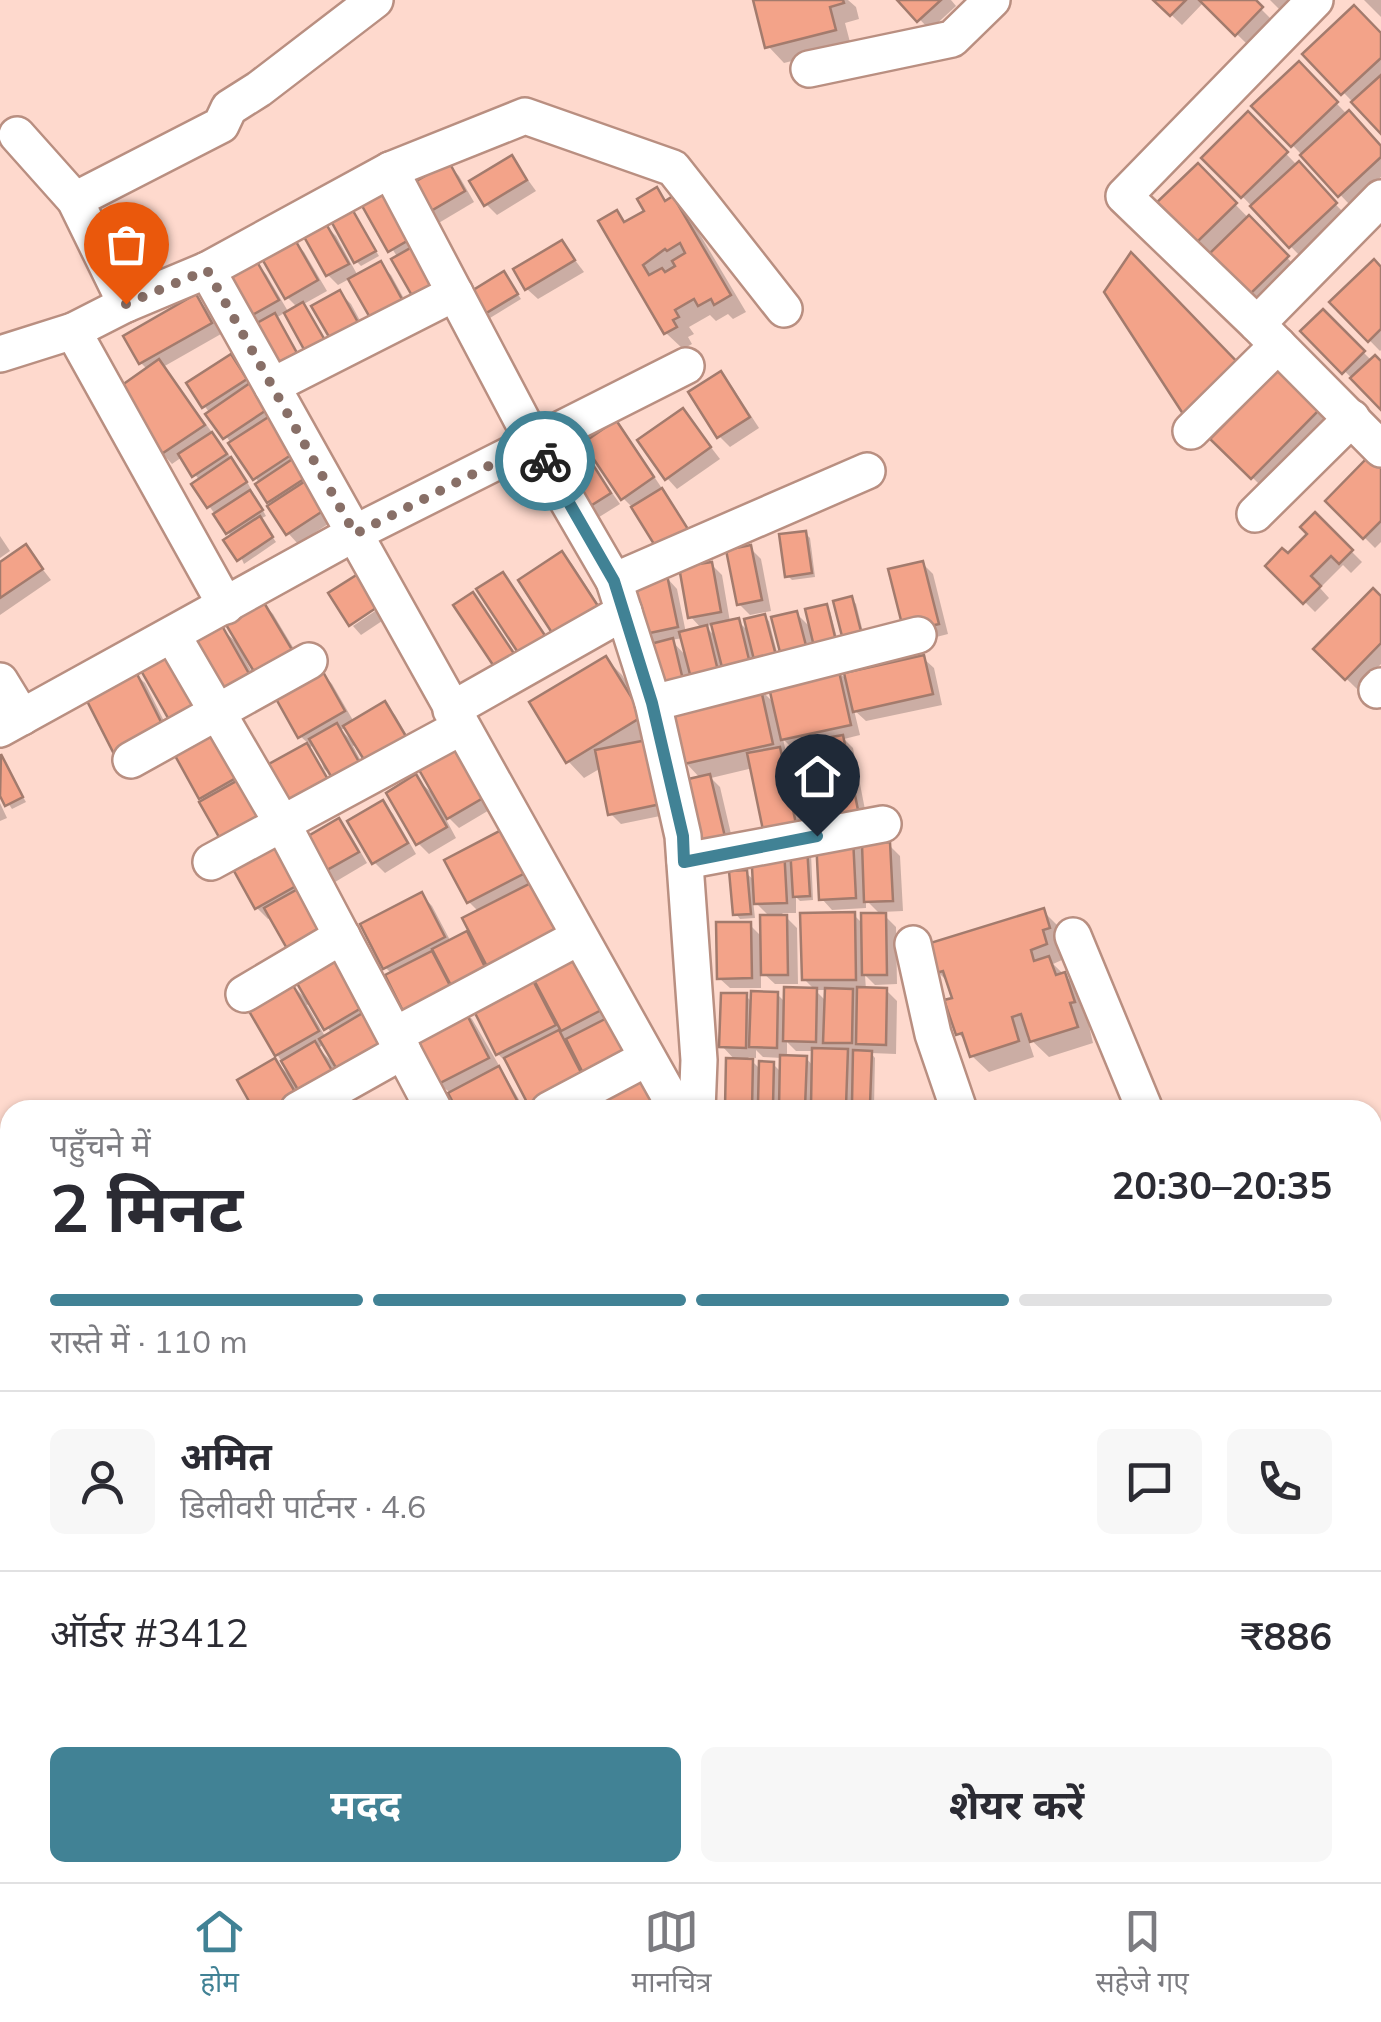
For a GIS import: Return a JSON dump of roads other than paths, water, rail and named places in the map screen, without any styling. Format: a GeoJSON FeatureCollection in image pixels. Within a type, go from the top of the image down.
{"type":"FeatureCollection","features":[{"type":"Feature","properties":{"kind":"street"},"geometry":{"type":"LineString","coordinates":[[74,200],[221,125],[229,108],[259,90],[374,0]]}},
{"type":"Feature","properties":{"kind":"street"},"geometry":{"type":"LineString","coordinates":[[809,70],[952,39],[992,0]]}},
{"type":"Feature","properties":{"kind":"street"},"geometry":{"type":"LineString","coordinates":[[1315,0],[1124,196],[1381,449]]}},
{"type":"Feature","properties":{"kind":"street"},"geometry":{"type":"LineString","coordinates":[[0,354],[73,331],[207,270],[390,170],[525,116],[672,168],[784,308]]}},
{"type":"Feature","properties":{"kind":"street"},"geometry":{"type":"LineString","coordinates":[[17,135],[74,200],[126,304]]}},
{"type":"Feature","properties":{"kind":"street"},"geometry":{"type":"LineString","coordinates":[[390,170],[619,596],[652,703],[683,836],[699,1060],[697,1100]]}},
{"type":"Feature","properties":{"kind":"street"},"geometry":{"type":"LineString","coordinates":[[1190,432],[1381,198]]}},
{"type":"Feature","properties":{"kind":"street"},"geometry":{"type":"LineString","coordinates":[[207,270],[671,1100]]}},
{"type":"Feature","properties":{"kind":"street"},"geometry":{"type":"LineString","coordinates":[[272,386],[455,292]]}},
{"type":"Feature","properties":{"kind":"street"},"geometry":{"type":"LineString","coordinates":[[73,331],[226,606]]}},
{"type":"Feature","properties":{"kind":"street"},"geometry":{"type":"LineString","coordinates":[[0,681],[11,723],[355,534],[686,366]]}},
{"type":"Feature","properties":{"kind":"street"},"geometry":{"type":"LineString","coordinates":[[1255,514],[1352,418]]}},
{"type":"Feature","properties":{"kind":"street"},"geometry":{"type":"LineString","coordinates":[[211,862],[456,719],[619,596],[867,472]]}},
{"type":"Feature","properties":{"kind":"street"},"geometry":{"type":"LineString","coordinates":[[652,703],[918,635]]}},
{"type":"Feature","properties":{"kind":"street"},"geometry":{"type":"LineString","coordinates":[[173,636],[282,824],[429,1100]]}},
{"type":"Feature","properties":{"kind":"street"},"geometry":{"type":"LineString","coordinates":[[131,760],[309,662]]}},
{"type":"Feature","properties":{"kind":"street"},"geometry":{"type":"LineString","coordinates":[[684,862],[883,824]]}},
{"type":"Feature","properties":{"kind":"street"},"geometry":{"type":"LineString","coordinates":[[244,994],[342,936]]}},
{"type":"Feature","properties":{"kind":"street"},"geometry":{"type":"LineString","coordinates":[[1073,936],[1141,1100]]}},
{"type":"Feature","properties":{"kind":"street"},"geometry":{"type":"LineString","coordinates":[[313,1100],[399,1043],[580,937]]}},
{"type":"Feature","properties":{"kind":"street"},"geometry":{"type":"LineString","coordinates":[[914,944],[934,1034],[956,1100]]}},
{"type":"Feature","properties":{"kind":"street"},"geometry":{"type":"LineString","coordinates":[[569,1100],[648,1058]]}}]}
